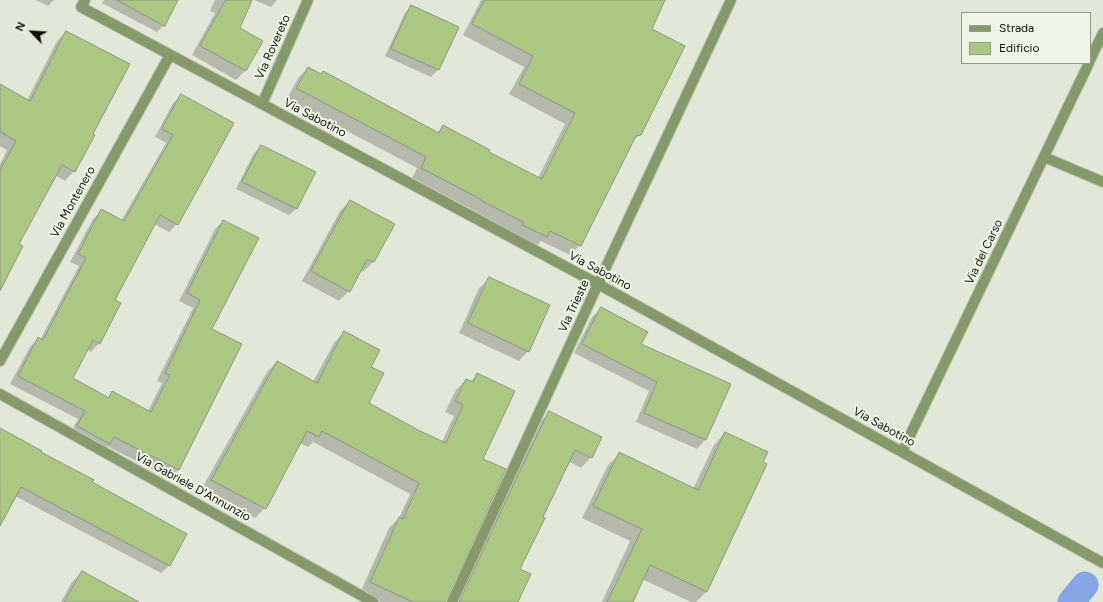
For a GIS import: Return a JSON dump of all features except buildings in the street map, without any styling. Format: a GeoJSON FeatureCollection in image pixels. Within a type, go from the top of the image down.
{"type":"FeatureCollection","features":[{"type":"Feature","properties":{"kind":"street","name":"Via Rovereto"},"geometry":{"type":"LineString","coordinates":[[262,104],[308,0]]}},
{"type":"Feature","properties":{"kind":"street","name":"Via Trieste"},"geometry":{"type":"LineString","coordinates":[[452,602],[598,284],[731,0]]}},
{"type":"Feature","properties":{"kind":"street","name":"Via Sabotino"},"geometry":{"type":"LineString","coordinates":[[83,4],[170,55],[598,284],[1103,563]]}},
{"type":"Feature","properties":{"kind":"street","name":"Via del Carso"},"geometry":{"type":"LineString","coordinates":[[1091,58],[1103,33]]}},
{"type":"Feature","properties":{"kind":"street","name":"Via Montenero"},"geometry":{"type":"LineString","coordinates":[[0,361],[170,55]]}},
{"type":"Feature","properties":{"kind":"street","name":"Via del Carso"},"geometry":{"type":"LineString","coordinates":[[902,452],[1088,64]]}},
{"type":"Feature","properties":{"kind":"street"},"geometry":{"type":"LineString","coordinates":[[1044,157],[1103,182]]}},
{"type":"Feature","properties":{"kind":"street","name":"Via Gabriele D'Annunzio"},"geometry":{"type":"LineString","coordinates":[[0,394],[373,602]]}},
{"type":"Feature","properties":{"kind":"waterway"},"geometry":{"type":"LineString","coordinates":[[1071,602],[1085,585]]}}]}
